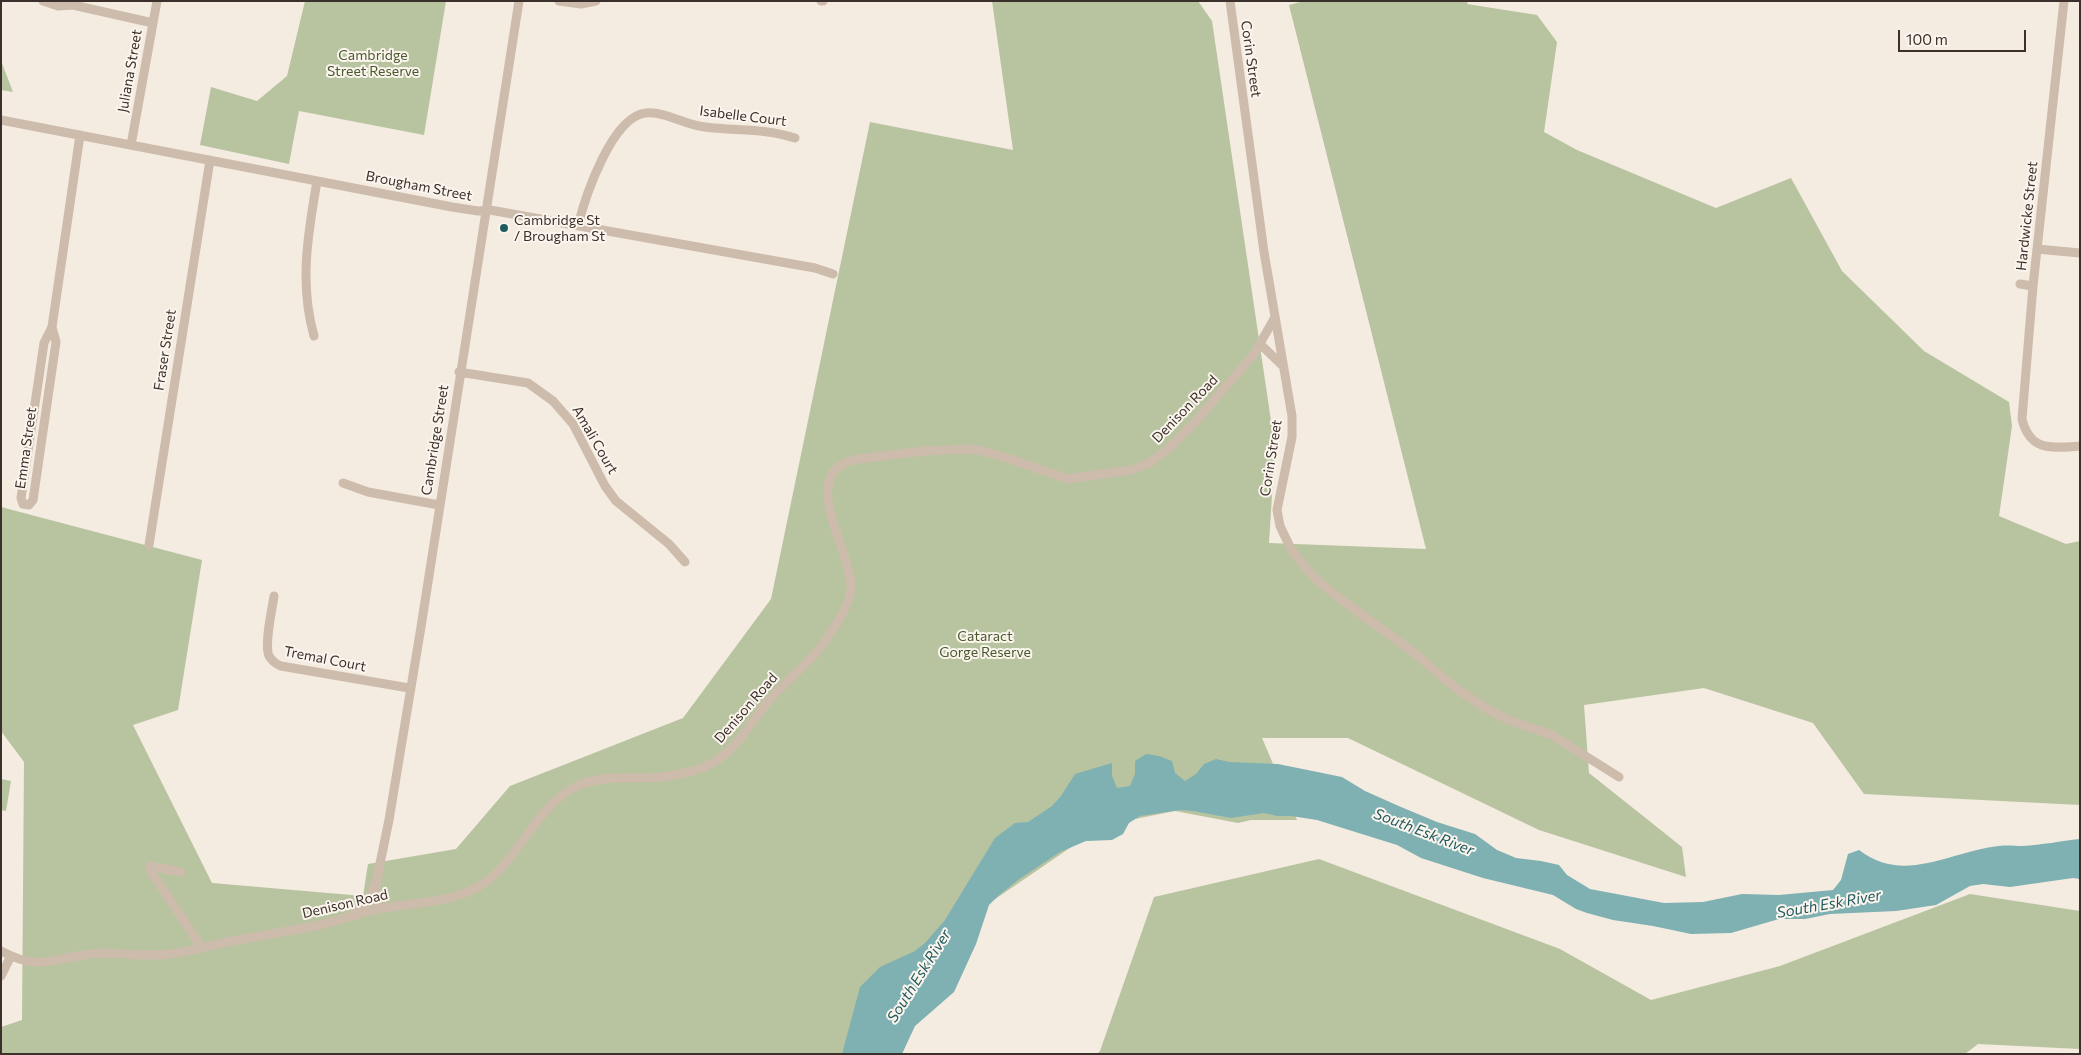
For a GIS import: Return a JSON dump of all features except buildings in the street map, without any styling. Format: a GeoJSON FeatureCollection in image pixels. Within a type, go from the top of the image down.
{"type":"FeatureCollection","features":[{"type":"Feature","properties":{"kind":"street"},"geometry":{"type":"LineString","coordinates":[[43,1],[58,6],[70,3],[153,23]]}},
{"type":"Feature","properties":{"kind":"street","name":"Juliana Street"},"geometry":{"type":"LineString","coordinates":[[131,145],[157,1]]}},
{"type":"Feature","properties":{"kind":"street","name":"Cambridge Street"},"geometry":{"type":"LineString","coordinates":[[376,909],[376,883],[389,820],[518,1]]}},
{"type":"Feature","properties":{"kind":"street"},"geometry":{"type":"LineString","coordinates":[[559,1],[580,4],[596,1]]}},
{"type":"Feature","properties":{"kind":"street","name":"Corin Street"},"geometry":{"type":"LineString","coordinates":[[1230,1],[1274,320],[1292,416],[1292,437],[1277,510],[1280,526],[1291,549],[1304,566],[1339,598],[1413,652],[1458,689],[1487,709],[1509,720],[1552,735],[1619,776]]}},
{"type":"Feature","properties":{"kind":"street","name":"Hardwicke Street"},"geometry":{"type":"LineString","coordinates":[[2064,1],[2033,286],[2022,412],[2024,427],[2039,445],[2046,447],[2080,446]]}},
{"type":"Feature","properties":{"kind":"street","name":"Isabelle Court"},"geometry":{"type":"LineString","coordinates":[[578,226],[583,204],[595,172],[621,127],[638,114],[653,113],[700,127],[765,130],[795,138]]}},
{"type":"Feature","properties":{"kind":"street","name":"Brougham Street"},"geometry":{"type":"LineString","coordinates":[[1,120],[478,212],[490,210],[815,268],[833,274]]}},
{"type":"Feature","properties":{"kind":"street","name":"Emma Street"},"geometry":{"type":"LineString","coordinates":[[52,328],[56,342],[33,500],[29,505],[23,504],[20,498],[44,342],[52,328],[80,135]]}},
{"type":"Feature","properties":{"kind":"street","name":"Fraser Street"},"geometry":{"type":"LineString","coordinates":[[149,545],[210,160]]}},
{"type":"Feature","properties":{"kind":"street"},"geometry":{"type":"LineString","coordinates":[[314,336],[307,311],[306,256],[317,181]]}},
{"type":"Feature","properties":{"kind":"street"},"geometry":{"type":"LineString","coordinates":[[2037,249],[2080,253]]}},
{"type":"Feature","properties":{"kind":"street"},"geometry":{"type":"LineString","coordinates":[[2020,284],[2033,286]]}},
{"type":"Feature","properties":{"kind":"street","name":"Denison Road"},"geometry":{"type":"LineString","coordinates":[[1,951],[25,961],[46,963],[90,954],[159,955],[312,926],[376,909],[450,898],[477,888],[505,863],[552,803],[577,786],[599,779],[644,779],[697,770],[714,762],[731,749],[770,699],[801,669],[826,640],[849,600],[852,586],[826,488],[828,479],[838,468],[848,461],[925,451],[966,448],[1007,458],[1068,479],[1131,470],[1150,463],[1166,452],[1224,390],[1260,344],[1274,320]]}},
{"type":"Feature","properties":{"kind":"street"},"geometry":{"type":"LineString","coordinates":[[1260,344],[1284,366]]}},
{"type":"Feature","properties":{"kind":"street","name":"Amali Court"},"geometry":{"type":"LineString","coordinates":[[459,372],[528,383],[553,401],[573,424],[605,486],[616,501],[669,544],[685,562]]}},
{"type":"Feature","properties":{"kind":"street"},"geometry":{"type":"LineString","coordinates":[[343,483],[368,492],[439,505]]}},
{"type":"Feature","properties":{"kind":"street","name":"Tremal Court"},"geometry":{"type":"LineString","coordinates":[[274,596],[267,649],[271,659],[276,664],[409,688]]}},
{"type":"Feature","properties":{"kind":"street"},"geometry":{"type":"LineString","coordinates":[[181,872],[150,866],[152,873],[202,948]]}},
{"type":"Feature","properties":{"kind":"street","name":"Cambridge Street"},"geometry":{"type":"LineString","coordinates":[[349,917],[367,901],[376,883]]}},
{"type":"Feature","properties":{"kind":"street"},"geometry":{"type":"LineString","coordinates":[[1,976],[11,956]]}},
{"type":"Feature","properties":{"kind":"green space","name":"Cambridge Street Reserve"},"geometry":{"type":"Polygon","coordinates":[[[305,1],[446,1],[424,135],[299,111],[289,164],[200,145],[211,87],[257,101],[287,76],[305,1]]]}},
{"type":"Feature","properties":{"kind":"green space","name":"Cataract Gorge Reserve"},"geometry":{"type":"Polygon","coordinates":[[[992,1],[1198,1],[1212,21],[1275,448],[1269,543],[1426,549],[1289,5],[1304,1],[1468,1],[1467,4],[1537,15],[1557,42],[1544,132],[1577,150],[1716,208],[1791,178],[1842,271],[1924,351],[2009,402],[2012,426],[1999,516],[2066,544],[2080,541],[2080,805],[1864,794],[1813,723],[1704,688],[1584,705],[1589,773],[1682,847],[1686,877],[1539,830],[1348,738],[1262,738],[1297,820],[1251,820],[1238,823],[1175,811],[1130,820],[1083,839],[925,947],[876,1054],[1,1054],[1,1027],[22,1020],[24,762],[1,731],[1,507],[202,560],[178,710],[133,725],[212,883],[363,896],[368,864],[456,849],[510,786],[683,718],[771,599],[870,122],[1013,150],[992,1]]]}},
{"type":"Feature","properties":{"kind":"green space"},"geometry":{"type":"Polygon","coordinates":[[[1,61],[13,92],[1,90],[1,61]]]}},
{"type":"Feature","properties":{"kind":"green space"},"geometry":{"type":"Polygon","coordinates":[[[1,779],[11,781],[6,811],[1,810],[1,779]]]}},
{"type":"Feature","properties":{"kind":"green space"},"geometry":{"type":"Polygon","coordinates":[[[1319,859],[1560,949],[1651,1000],[1780,966],[1970,894],[2080,911],[2080,1049],[1978,1044],[1965,1054],[1097,1054],[1100,1051],[1154,897],[1319,859]]]}},
{"type":"Feature","properties":{"kind":"water","name":"South Esk River"},"geometry":{"type":"Polygon","coordinates":[[[1146,754],[1172,761],[1175,773],[1185,781],[1196,774],[1204,764],[1216,759],[1229,762],[1278,764],[1342,777],[1365,791],[1401,807],[1437,822],[1475,834],[1497,850],[1516,858],[1559,865],[1567,875],[1590,889],[1664,903],[1703,902],[1742,894],[1779,895],[1833,890],[1841,880],[1848,854],[1859,850],[1876,860],[1893,865],[1910,865],[1928,863],[1999,846],[2022,846],[2080,839],[2080,879],[2073,878],[2010,887],[1983,884],[1970,886],[1936,905],[1896,911],[1830,914],[1805,919],[1779,919],[1731,933],[1691,934],[1613,920],[1587,913],[1576,909],[1553,895],[1483,878],[1421,858],[1397,845],[1317,820],[1264,813],[1231,818],[1180,810],[1140,816],[1129,823],[1123,834],[1112,840],[1086,841],[1060,852],[1018,880],[989,905],[976,944],[954,992],[915,1026],[902,1054],[842,1054],[860,987],[880,967],[915,951],[925,943],[945,920],[995,838],[1015,823],[1028,822],[1052,806],[1075,774],[1112,763],[1112,776],[1117,788],[1130,786],[1135,774],[1135,761],[1146,754]]]}},
{"type":"Feature","properties":{"kind":"place","name":"Cambridge St / Brougham St"},"geometry":{"type":"Point","coordinates":[504,228]}}]}
